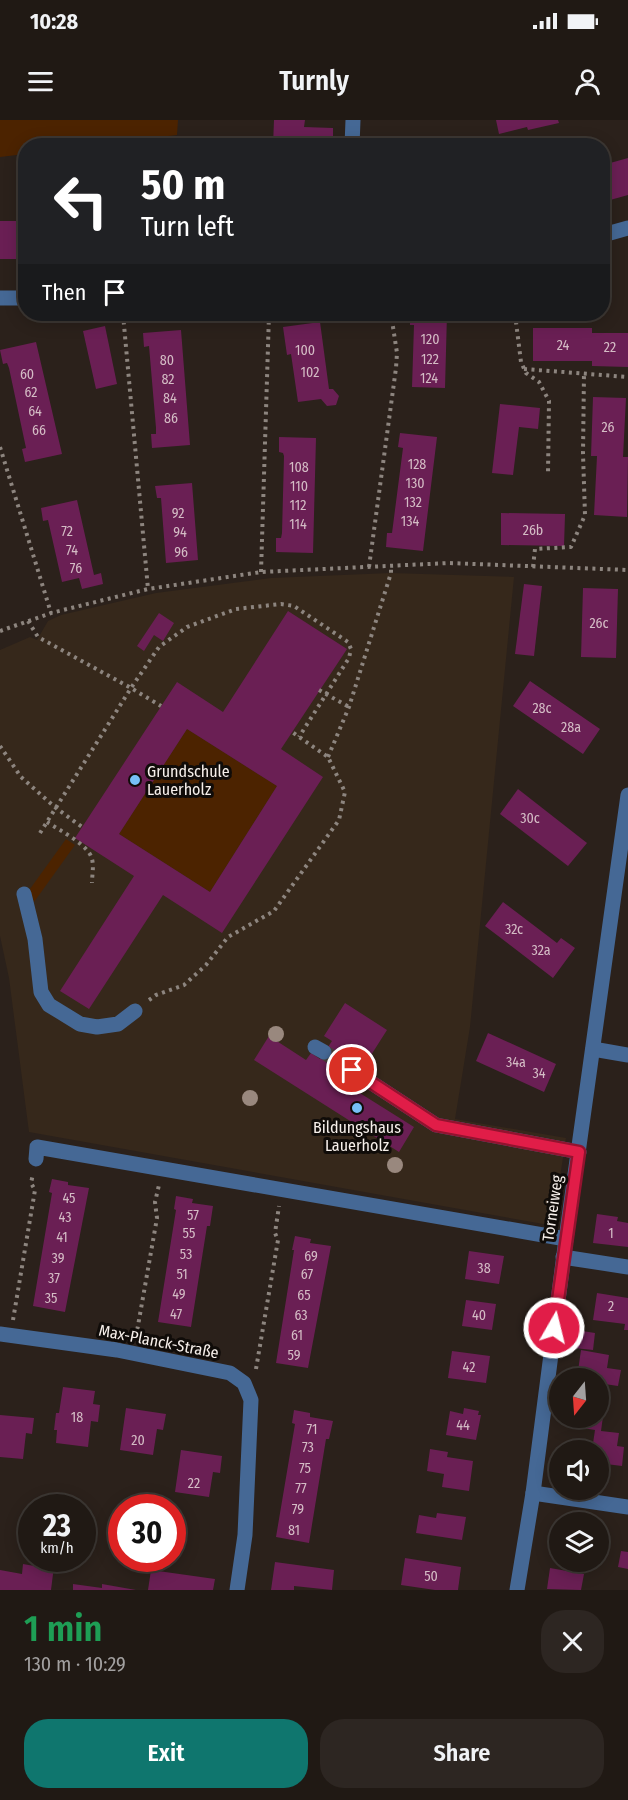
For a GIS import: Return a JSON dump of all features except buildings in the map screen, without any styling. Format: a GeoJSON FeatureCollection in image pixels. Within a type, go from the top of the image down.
{"type":"FeatureCollection","features":[{"type":"Feature","properties":{"kind":"street"},"geometry":{"type":"LineString","coordinates":[[352,138],[353,120]]}},
{"type":"Feature","properties":{"kind":"street"},"geometry":{"type":"LineString","coordinates":[[610,234],[628,228]]}},
{"type":"Feature","properties":{"kind":"street"},"geometry":{"type":"LineString","coordinates":[[0,298],[18,298]]}},
{"type":"Feature","properties":{"kind":"street","name":"Torneiweg"},"geometry":{"type":"LineString","coordinates":[[517,1590],[533,1493],[563,1257],[625,834],[628,795]]}},
{"type":"Feature","properties":{"kind":"street"},"geometry":{"type":"LineString","coordinates":[[24,894],[36,939],[41,992],[49,1005],[80,1024],[97,1027],[118,1024],[135,1011]]}},
{"type":"Feature","properties":{"kind":"street"},"geometry":{"type":"LineString","coordinates":[[593,1049],[628,1055]]}},
{"type":"Feature","properties":{"kind":"street"},"geometry":{"type":"LineString","coordinates":[[352,1070],[436,1125],[579,1152]]}},
{"type":"Feature","properties":{"kind":"street"},"geometry":{"type":"LineString","coordinates":[[36,1159],[37,1147],[566,1239]]}},
{"type":"Feature","properties":{"kind":"street"},"geometry":{"type":"LineString","coordinates":[[563,1257],[628,1266]]}},
{"type":"Feature","properties":{"kind":"street","name":"Max-Planck-Straße"},"geometry":{"type":"LineString","coordinates":[[5,1334],[230,1372],[244,1383],[251,1400]]}},
{"type":"Feature","properties":{"kind":"street"},"geometry":{"type":"LineString","coordinates":[[237,1590],[245,1535],[251,1400]]}},
{"type":"Feature","properties":{"kind":"street"},"geometry":{"type":"LineString","coordinates":[[533,1493],[628,1507]]}},
{"type":"Feature","properties":{"kind":"path"},"geometry":{"type":"LineString","coordinates":[[124,321],[148,588]]}},
{"type":"Feature","properties":{"kind":"path"},"geometry":{"type":"LineString","coordinates":[[261,572],[269,321]]}},
{"type":"Feature","properties":{"kind":"path"},"geometry":{"type":"LineString","coordinates":[[369,567],[396,368],[397,352],[392,321]]}},
{"type":"Feature","properties":{"kind":"path"},"geometry":{"type":"LineString","coordinates":[[516,321],[517,342],[524,369],[539,382],[549,401],[548,473]]}},
{"type":"Feature","properties":{"kind":"path"},"geometry":{"type":"LineString","coordinates":[[524,369],[628,377]]}},
{"type":"Feature","properties":{"kind":"path"},"geometry":{"type":"LineString","coordinates":[[533,567],[535,549],[571,547],[585,515],[584,373]]}},
{"type":"Feature","properties":{"kind":"path"},"geometry":{"type":"LineString","coordinates":[[0,447],[51,613]]}},
{"type":"Feature","properties":{"kind":"path"},"geometry":{"type":"LineString","coordinates":[[0,632],[51,613],[148,588],[261,572],[448,563],[628,570]]}},
{"type":"Feature","properties":{"kind":"path"},"geometry":{"type":"LineString","coordinates":[[328,757],[349,707],[391,573],[391,566]]}},
{"type":"Feature","properties":{"kind":"path"},"geometry":{"type":"LineString","coordinates":[[40,833],[159,647],[187,627],[236,609],[281,604],[294,606],[348,642],[351,649],[349,658],[299,737]]}},
{"type":"Feature","properties":{"kind":"path"},"geometry":{"type":"LineString","coordinates":[[28,621],[38,637],[161,706]]}},
{"type":"Feature","properties":{"kind":"path"},"geometry":{"type":"LineString","coordinates":[[319,690],[349,707]]}},
{"type":"Feature","properties":{"kind":"path"},"geometry":{"type":"LineString","coordinates":[[135,1011],[156,995],[184,985],[206,965],[228,937],[274,912],[339,820],[345,792],[328,757],[292,732]]}},
{"type":"Feature","properties":{"kind":"path"},"geometry":{"type":"LineString","coordinates":[[0,746],[21,777],[82,827]]}},
{"type":"Feature","properties":{"kind":"path"},"geometry":{"type":"LineString","coordinates":[[47,822],[88,850],[92,858],[92,883]]}},
{"type":"Feature","properties":{"kind":"path"},"geometry":{"type":"LineString","coordinates":[[5,1334],[34,1190],[31,1183],[36,1159]]}},
{"type":"Feature","properties":{"kind":"path"},"geometry":{"type":"LineString","coordinates":[[133,1354],[157,1218],[155,1202],[162,1169]]}},
{"type":"Feature","properties":{"kind":"path"},"geometry":{"type":"LineString","coordinates":[[251,1400],[278,1240],[275,1233],[282,1190]]}},
{"type":"Feature","properties":{"kind":"shaded area"},"geometry":{"type":"Polygon","coordinates":[[[0,120],[178,120],[177,135],[152,138],[18,138],[18,155],[0,157],[0,120]]]}},
{"type":"Feature","properties":{"kind":"shaded area"},"geometry":{"type":"Polygon","coordinates":[[[391,573],[514,577],[470,1027],[455,1119],[566,1138],[554,1217],[549,1225],[29,1132],[9,978],[0,936],[0,650],[30,637],[37,640],[48,621],[61,615],[156,593],[271,578],[391,573]]]}},
{"type":"Feature","properties":{"kind":"shaded area"},"geometry":{"type":"Polygon","coordinates":[[[187,729],[277,786],[210,892],[119,834],[187,729]]]}},
{"type":"Feature","properties":{"kind":"shaded area"},"geometry":{"type":"Polygon","coordinates":[[[66,839],[75,845],[34,902],[30,889],[66,839]]]}},
{"type":"Feature","properties":{"kind":"tunnel"},"geometry":{"type":"LineString","coordinates":[[324,1052],[352,1070]]}},
{"type":"Feature","properties":{"kind":"place","name":"Grundschule Lauerholz"},"geometry":{"type":"Point","coordinates":[135,780]}},
{"type":"Feature","properties":{"kind":"place","name":"Bildungshaus Lauerholz"},"geometry":{"type":"Point","coordinates":[357,1108]}},
{"type":"Feature","properties":{"kind":"route"},"geometry":{"type":"LineString","coordinates":[[352,1070],[436,1125],[579,1152],[554,1328]]}}]}
